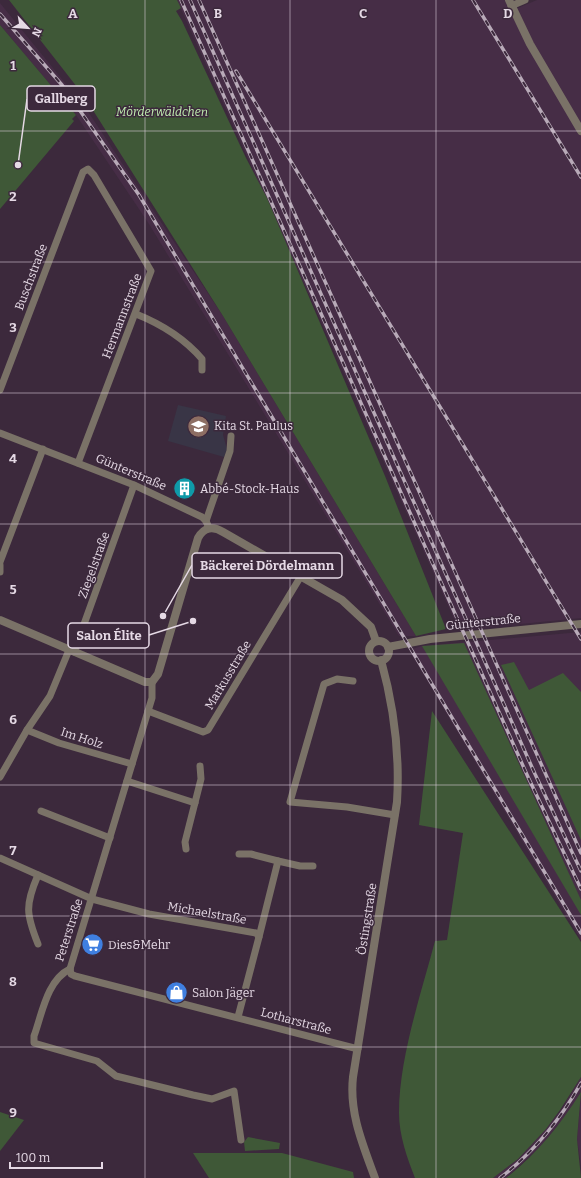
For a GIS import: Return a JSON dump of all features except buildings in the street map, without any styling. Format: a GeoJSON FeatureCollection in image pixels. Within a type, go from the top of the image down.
{"type":"FeatureCollection","features":[{"type":"Feature","properties":{"kind":"street"},"geometry":{"type":"LineString","coordinates":[[525,0],[510,3],[530,44],[581,131]]}},
{"type":"Feature","properties":{"kind":"street","name":"Hermannstraße"},"geometry":{"type":"LineString","coordinates":[[78,463],[150,276],[150,268],[94,175],[88,170],[83,172]]}},
{"type":"Feature","properties":{"kind":"street","name":"Buschstraße"},"geometry":{"type":"LineString","coordinates":[[0,390],[83,172]]}},
{"type":"Feature","properties":{"kind":"street"},"geometry":{"type":"LineString","coordinates":[[136,314],[157,323],[180,338],[202,359],[202,370]]}},
{"type":"Feature","properties":{"kind":"street","name":"Günterstraße"},"geometry":{"type":"LineString","coordinates":[[0,433],[134,485],[195,513],[208,525],[218,529],[326,590],[351,607],[371,627],[376,641]]}},
{"type":"Feature","properties":{"kind":"street","name":"Peterstraße"},"geometry":{"type":"LineString","coordinates":[[230,436],[230,451],[208,525],[198,538],[158,674],[152,682],[152,698],[70,970],[58,976],[52,986],[34,1036],[34,1043],[97,1061],[116,1076],[193,1095],[212,1099],[234,1091],[241,1140]]}},
{"type":"Feature","properties":{"kind":"street"},"geometry":{"type":"LineString","coordinates":[[0,572],[0,564],[43,449]]}},
{"type":"Feature","properties":{"kind":"street","name":"Ziegelstraße"},"geometry":{"type":"LineString","coordinates":[[0,776],[50,696],[71,651],[134,485]]}},
{"type":"Feature","properties":{"kind":"street","name":"Markusstraße"},"geometry":{"type":"LineString","coordinates":[[148,711],[203,732],[208,730],[301,576]]}},
{"type":"Feature","properties":{"kind":"street"},"geometry":{"type":"LineString","coordinates":[[0,620],[145,682],[152,682]]}},
{"type":"Feature","properties":{"kind":"street","name":"Günterstraße"},"geometry":{"type":"LineString","coordinates":[[388,646],[422,640],[581,624]]}},
{"type":"Feature","properties":{"kind":"street"},"geometry":{"type":"LineString","coordinates":[[376,641],[382,641],[388,646],[388,655],[381,660],[375,660],[370,655],[371,645],[376,641]]}},
{"type":"Feature","properties":{"kind":"street","name":"Östingstraße"},"geometry":{"type":"LineString","coordinates":[[375,1178],[356,1127],[353,1110],[352,1087],[395,815],[399,770],[398,747],[389,687],[381,660]]}},
{"type":"Feature","properties":{"kind":"street"},"geometry":{"type":"LineString","coordinates":[[353,681],[337,679],[324,684],[290,802],[348,807],[395,815]]}},
{"type":"Feature","properties":{"kind":"street","name":"Im Holz"},"geometry":{"type":"LineString","coordinates":[[28,730],[59,743],[132,764]]}},
{"type":"Feature","properties":{"kind":"street"},"geometry":{"type":"LineString","coordinates":[[186,849],[185,842],[201,779],[200,766]]}},
{"type":"Feature","properties":{"kind":"street"},"geometry":{"type":"LineString","coordinates":[[127,781],[195,803]]}},
{"type":"Feature","properties":{"kind":"street"},"geometry":{"type":"LineString","coordinates":[[41,811],[110,838]]}},
{"type":"Feature","properties":{"kind":"street"},"geometry":{"type":"LineString","coordinates":[[240,854],[251,854],[300,866],[313,866]]}},
{"type":"Feature","properties":{"kind":"street","name":"Michaelstraße"},"geometry":{"type":"LineString","coordinates":[[0,858],[92,899],[149,914],[256,933],[259,937],[238,1017]]}},
{"type":"Feature","properties":{"kind":"street"},"geometry":{"type":"LineString","coordinates":[[259,937],[278,860]]}},
{"type":"Feature","properties":{"kind":"street"},"geometry":{"type":"LineString","coordinates":[[38,875],[29,897],[27,910],[29,922],[38,944]]}},
{"type":"Feature","properties":{"kind":"street","name":"Lotharstraße"},"geometry":{"type":"LineString","coordinates":[[70,970],[71,974],[75,976],[358,1049]]}},
{"type":"Feature","properties":{"kind":"shaded area"},"geometry":{"type":"Polygon","coordinates":[[[177,0],[506,0],[511,11],[537,0],[581,0],[581,618],[459,630],[177,0]]]}},
{"type":"Feature","properties":{"kind":"shaded area"},"geometry":{"type":"Polygon","coordinates":[[[0,3],[87,110],[223,316],[416,636],[399,636],[149,224],[76,115],[0,25],[0,3]]]}},
{"type":"Feature","properties":{"kind":"shaded area","name":"Kita St. Paulus"},"geometry":{"type":"Polygon","coordinates":[[[178,405],[226,416],[223,435],[227,449],[224,457],[168,441],[178,405]]]}},
{"type":"Feature","properties":{"kind":"shaded area"},"geometry":{"type":"Polygon","coordinates":[[[581,632],[581,940],[409,650],[422,646],[581,632]]]}},
{"type":"Feature","properties":{"kind":"shaded area"},"geometry":{"type":"Polygon","coordinates":[[[581,1077],[581,1092],[569,1112],[540,1147],[506,1178],[493,1178],[518,1159],[546,1129],[561,1110],[581,1077]]]}},
{"type":"Feature","properties":{"kind":"shaded area"},"geometry":{"type":"Polygon","coordinates":[[[581,1095],[581,1166],[577,1139],[581,1095]]]}},
{"type":"Feature","properties":{"kind":"green space","name":"Mörderwäldchen"},"geometry":{"type":"Polygon","coordinates":[[[9,0],[177,0],[181,8],[176,11],[246,158],[267,198],[385,476],[446,629],[416,636],[223,316],[84,96],[9,0]]]}},
{"type":"Feature","properties":{"kind":"green space"},"geometry":{"type":"Polygon","coordinates":[[[0,25],[76,115],[72,119],[74,121],[0,209],[0,25]]]}},
{"type":"Feature","properties":{"kind":"green space"},"geometry":{"type":"Polygon","coordinates":[[[464,643],[581,900],[581,915],[422,646],[464,643]]]}},
{"type":"Feature","properties":{"kind":"green space"},"geometry":{"type":"Polygon","coordinates":[[[514,662],[529,690],[563,673],[581,692],[581,840],[501,665],[514,662]]]}},
{"type":"Feature","properties":{"kind":"green space"},"geometry":{"type":"Polygon","coordinates":[[[432,711],[581,942],[581,1077],[546,1129],[518,1159],[493,1178],[415,1178],[406,1154],[400,1130],[400,1092],[407,1048],[417,1004],[435,941],[447,940],[463,833],[419,825],[432,711]]]}},
{"type":"Feature","properties":{"kind":"green space"},"geometry":{"type":"Polygon","coordinates":[[[581,1092],[577,1139],[581,1178],[506,1178],[538,1149],[565,1116],[581,1092]]]}},
{"type":"Feature","properties":{"kind":"green space"},"geometry":{"type":"Polygon","coordinates":[[[0,1112],[24,1120],[0,1151],[0,1112]]]}},
{"type":"Feature","properties":{"kind":"green space"},"geometry":{"type":"Polygon","coordinates":[[[248,1137],[280,1143],[279,1149],[245,1151],[244,1142],[248,1137]]]}},
{"type":"Feature","properties":{"kind":"green space"},"geometry":{"type":"Polygon","coordinates":[[[193,1153],[282,1153],[353,1172],[354,1178],[209,1178],[193,1153]]]}},
{"type":"Feature","properties":{"kind":"railway"},"geometry":{"type":"LineString","coordinates":[[181,0],[528,777],[581,889]]}},
{"type":"Feature","properties":{"kind":"railway"},"geometry":{"type":"LineString","coordinates":[[190,0],[535,774],[581,871]]}},
{"type":"Feature","properties":{"kind":"railway"},"geometry":{"type":"LineString","coordinates":[[199,0],[581,853]]}},
{"type":"Feature","properties":{"kind":"railway"},"geometry":{"type":"LineString","coordinates":[[473,0],[581,177]]}},
{"type":"Feature","properties":{"kind":"railway"},"geometry":{"type":"LineString","coordinates":[[0,14],[62,85],[139,195],[581,933]]}},
{"type":"Feature","properties":{"kind":"railway"},"geometry":{"type":"LineString","coordinates":[[236,71],[581,639]]}},
{"type":"Feature","properties":{"kind":"railway"},"geometry":{"type":"LineString","coordinates":[[500,1178],[524,1157],[545,1135],[564,1110],[581,1083]]}},
{"type":"Feature","properties":{"kind":"place","name":"Gallberg"},"geometry":{"type":"Point","coordinates":[18,165]}},
{"type":"Feature","properties":{"kind":"place","name":"Kita St. Paulus"},"geometry":{"type":"Point","coordinates":[198,426]}},
{"type":"Feature","properties":{"kind":"place","name":"Abbé-Stock-Haus"},"geometry":{"type":"Point","coordinates":[184,489]}},
{"type":"Feature","properties":{"kind":"place","name":"Bäckerei Dördelmann"},"geometry":{"type":"Point","coordinates":[163,616]}},
{"type":"Feature","properties":{"kind":"place","name":"Salon Élite"},"geometry":{"type":"Point","coordinates":[193,621]}},
{"type":"Feature","properties":{"kind":"place","name":"Dies&Mehr"},"geometry":{"type":"Point","coordinates":[93,945]}},
{"type":"Feature","properties":{"kind":"place","name":"Salon Jäger"},"geometry":{"type":"Point","coordinates":[177,993]}}]}
